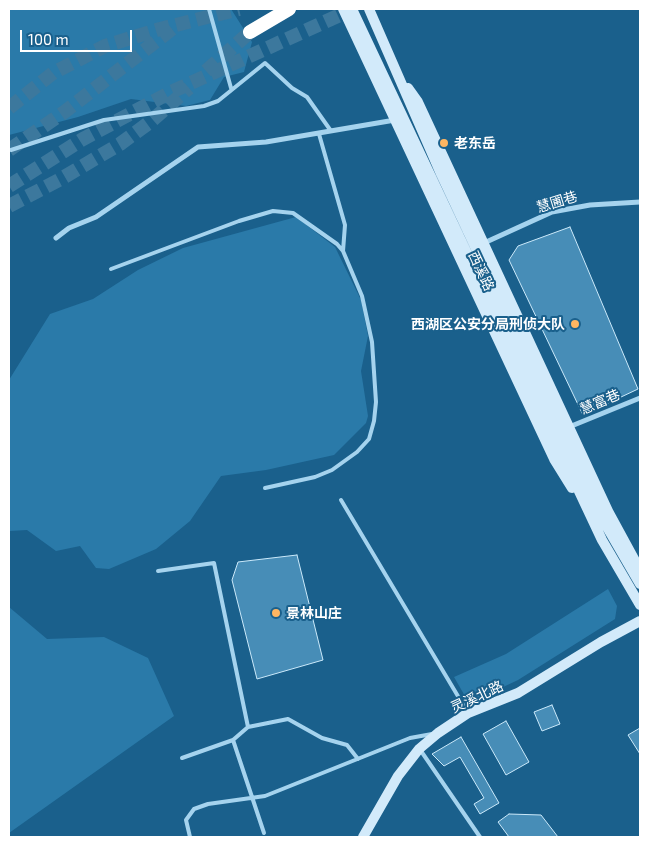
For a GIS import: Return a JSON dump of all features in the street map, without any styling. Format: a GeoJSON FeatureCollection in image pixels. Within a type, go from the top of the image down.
{"type":"FeatureCollection","features":[{"type":"Feature","properties":{"kind":"highway"},"geometry":{"type":"LineString","coordinates":[[250,32],[289,9]]}},
{"type":"Feature","properties":{"kind":"main road","name":"西溪路"},"geometry":{"type":"LineString","coordinates":[[343,9],[554,459],[640,606]]}},
{"type":"Feature","properties":{"kind":"main road","name":"西溪路"},"geometry":{"type":"LineString","coordinates":[[352,9],[602,540]]}},
{"type":"Feature","properties":{"kind":"main road","name":"西溪路"},"geometry":{"type":"LineString","coordinates":[[369,9],[401,79],[413,114],[604,522],[640,584]]}},
{"type":"Feature","properties":{"kind":"main road","name":"西溪路"},"geometry":{"type":"LineString","coordinates":[[401,79],[418,102],[609,513],[640,570]]}},
{"type":"Feature","properties":{"kind":"main road","name":"灵溪北路"},"geometry":{"type":"LineString","coordinates":[[363,837],[394,783],[419,749],[438,733],[468,713],[518,693],[601,642],[640,621]]}},
{"type":"Feature","properties":{"kind":"street"},"geometry":{"type":"LineString","coordinates":[[56,238],[70,228],[96,217],[198,147],[266,142],[332,133],[395,120]]}},
{"type":"Feature","properties":{"kind":"street","name":"慧圃巷"},"geometry":{"type":"LineString","coordinates":[[484,243],[552,212],[590,204],[640,202]]}},
{"type":"Feature","properties":{"kind":"street","name":"慧富巷"},"geometry":{"type":"LineString","coordinates":[[569,427],[640,398]]}},
{"type":"Feature","properties":{"kind":"lane"},"geometry":{"type":"LineString","coordinates":[[209,9],[231,88]]}},
{"type":"Feature","properties":{"kind":"lane"},"geometry":{"type":"LineString","coordinates":[[11,150],[104,120],[204,106],[218,101],[231,88],[265,63],[292,88],[307,97],[332,133]]}},
{"type":"Feature","properties":{"kind":"lane"},"geometry":{"type":"LineString","coordinates":[[319,134],[345,225],[342,251]]}},
{"type":"Feature","properties":{"kind":"lane"},"geometry":{"type":"LineString","coordinates":[[111,269],[239,221],[273,211],[293,213],[337,244],[342,251],[362,296],[372,342],[376,402],[374,421],[369,439],[358,452],[332,470],[315,477],[265,488]]}},
{"type":"Feature","properties":{"kind":"lane"},"geometry":{"type":"LineString","coordinates":[[341,500],[349,509],[468,713]]}},
{"type":"Feature","properties":{"kind":"lane"},"geometry":{"type":"LineString","coordinates":[[158,571],[214,563],[248,727]]}},
{"type":"Feature","properties":{"kind":"lane"},"geometry":{"type":"LineString","coordinates":[[182,758],[233,740],[248,727],[288,719],[322,738],[347,745],[358,759]]}},
{"type":"Feature","properties":{"kind":"lane"},"geometry":{"type":"LineString","coordinates":[[190,837],[186,820],[194,809],[208,804],[264,796],[410,738],[438,733]]}},
{"type":"Feature","properties":{"kind":"lane"},"geometry":{"type":"LineString","coordinates":[[233,740],[264,833]]}},
{"type":"Feature","properties":{"kind":"lane"},"geometry":{"type":"LineString","coordinates":[[419,749],[480,837]]}},
{"type":"Feature","properties":{"kind":"shaded area"},"geometry":{"type":"Polygon","coordinates":[[[9,9],[231,9],[252,42],[244,72],[224,77],[210,100],[186,106],[131,99],[78,117],[9,135],[9,9]]]}},
{"type":"Feature","properties":{"kind":"shaded area"},"geometry":{"type":"Polygon","coordinates":[[[296,217],[335,247],[361,300],[368,336],[361,371],[368,416],[366,423],[334,455],[266,470],[221,476],[190,521],[156,549],[109,569],[96,568],[80,546],[56,551],[27,530],[9,531],[9,380],[50,314],[93,299],[138,270],[183,248],[296,217]]]}},
{"type":"Feature","properties":{"kind":"shaded area"},"geometry":{"type":"Polygon","coordinates":[[[608,589],[617,606],[615,619],[518,680],[469,703],[454,677],[506,654],[608,589]]]}},
{"type":"Feature","properties":{"kind":"shaded area"},"geometry":{"type":"Polygon","coordinates":[[[9,607],[47,639],[104,637],[148,658],[174,716],[9,833],[9,607]]]}},
{"type":"Feature","properties":{"kind":"building","name":"西湖区公安分局刑侦大队"},"geometry":{"type":"Polygon","coordinates":[[[570,227],[638,389],[583,415],[509,260],[518,246],[570,227]]]}},
{"type":"Feature","properties":{"kind":"building","name":"景林山庄"},"geometry":{"type":"Polygon","coordinates":[[[297,555],[323,660],[257,679],[232,580],[238,562],[297,555]]]}},
{"type":"Feature","properties":{"kind":"building"},"geometry":{"type":"Polygon","coordinates":[[[552,705],[560,724],[542,731],[534,712],[552,705]]]}},
{"type":"Feature","properties":{"kind":"building"},"geometry":{"type":"Polygon","coordinates":[[[506,721],[529,762],[506,775],[483,734],[506,721]]]}},
{"type":"Feature","properties":{"kind":"building"},"geometry":{"type":"Polygon","coordinates":[[[640,728],[640,754],[628,735],[640,728]]]}},
{"type":"Feature","properties":{"kind":"building"},"geometry":{"type":"Polygon","coordinates":[[[461,737],[499,803],[480,814],[474,804],[484,798],[460,757],[444,766],[432,754],[461,737]]]}},
{"type":"Feature","properties":{"kind":"building"},"geometry":{"type":"Polygon","coordinates":[[[509,814],[541,815],[558,837],[509,837],[498,822],[509,814]]]}},
{"type":"Feature","properties":{"kind":"tunnel"},"geometry":{"type":"LineString","coordinates":[[9,108],[53,73],[105,46],[160,29],[239,9]]}},
{"type":"Feature","properties":{"kind":"tunnel"},"geometry":{"type":"LineString","coordinates":[[9,186],[83,139],[171,92],[353,9]]}},
{"type":"Feature","properties":{"kind":"tunnel"},"geometry":{"type":"LineString","coordinates":[[9,150],[63,113],[172,29]]}},
{"type":"Feature","properties":{"kind":"tunnel"},"geometry":{"type":"LineString","coordinates":[[206,71],[250,32]]}},
{"type":"Feature","properties":{"kind":"tunnel"},"geometry":{"type":"LineString","coordinates":[[9,206],[59,180],[120,144],[150,122],[189,88]]}},
{"type":"Feature","properties":{"kind":"place","name":"老东岳"},"geometry":{"type":"Point","coordinates":[444,143]}},
{"type":"Feature","properties":{"kind":"place","name":"西湖区公安分局刑侦大队"},"geometry":{"type":"Point","coordinates":[575,324]}},
{"type":"Feature","properties":{"kind":"place","name":"景林山庄"},"geometry":{"type":"Point","coordinates":[276,613]}}]}
